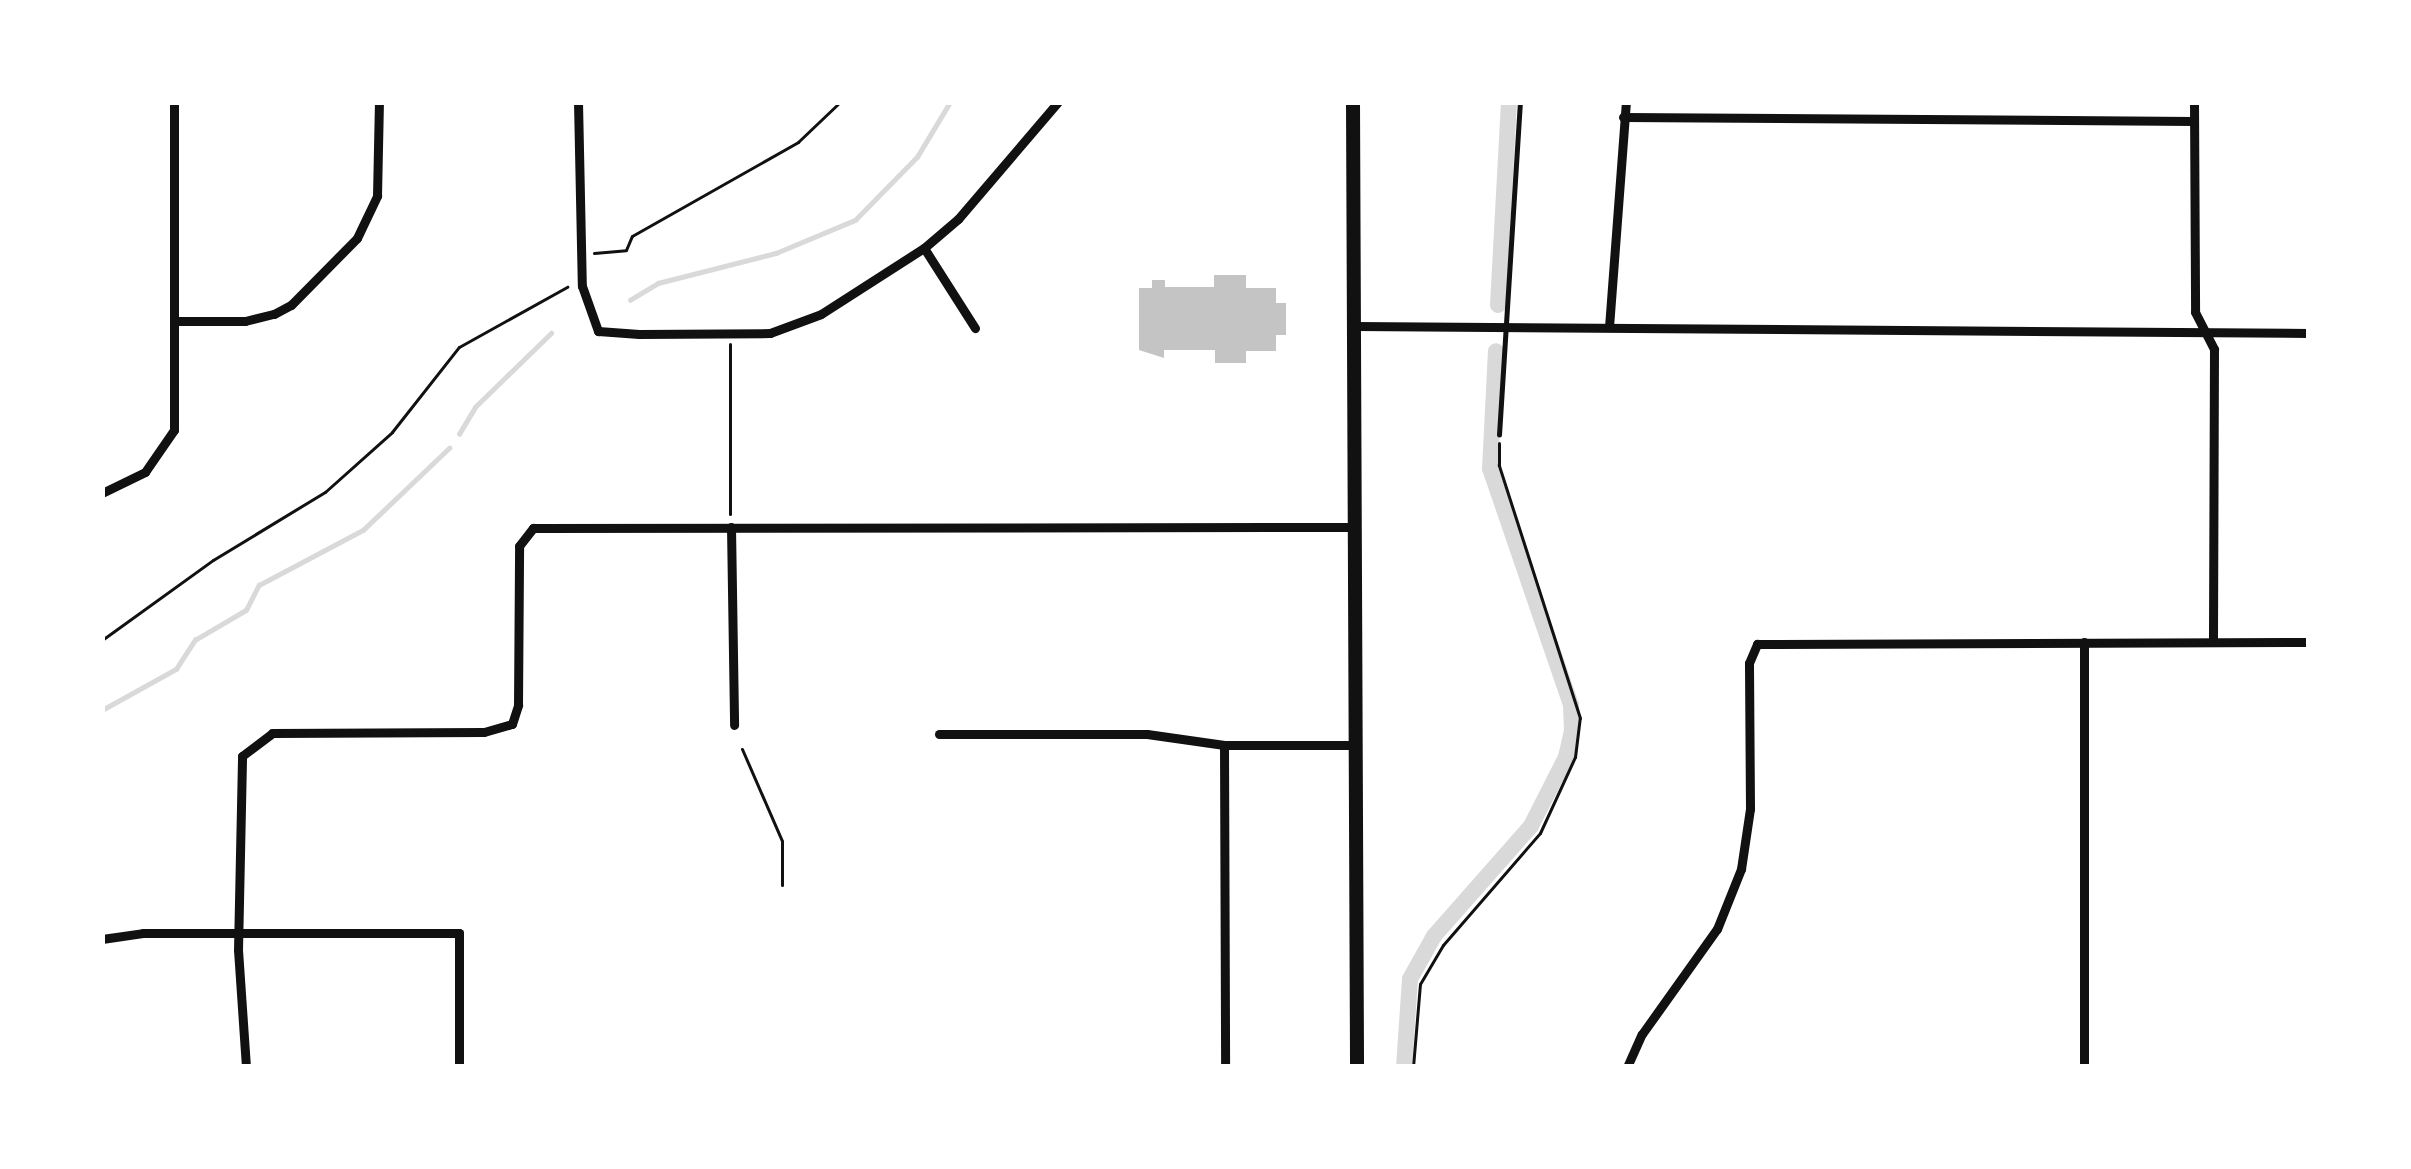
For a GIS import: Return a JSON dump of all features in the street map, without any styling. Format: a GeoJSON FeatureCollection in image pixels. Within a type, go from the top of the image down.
{"type":"FeatureCollection","features":[{"type":"Feature","properties":{"kind":"main road"},"geometry":{"type":"LineString","coordinates":[[1353,102],[1357,1067]]}},
{"type":"Feature","properties":{"kind":"street"},"geometry":{"type":"LineString","coordinates":[[102,493],[145,472],[168,446],[175,421],[175,102]]}},
{"type":"Feature","properties":{"kind":"street"},"geometry":{"type":"LineString","coordinates":[[175,321],[245,321],[274,314],[291,304],[357,238],[377,196],[379,102]]}},
{"type":"Feature","properties":{"kind":"street"},"geometry":{"type":"LineString","coordinates":[[578,102],[582,286],[598,331],[730,333],[770,333],[800,325],[924,248],[958,220],[1058,102]]}},
{"type":"Feature","properties":{"kind":"street"},"geometry":{"type":"LineString","coordinates":[[1609,327],[1626,102]]}},
{"type":"Feature","properties":{"kind":"street"},"geometry":{"type":"LineString","coordinates":[[2194,102],[2195,312],[2214,349],[2213,642]]}},
{"type":"Feature","properties":{"kind":"street"},"geometry":{"type":"LineString","coordinates":[[1837,104],[1837,119]]}},
{"type":"Feature","properties":{"kind":"street"},"geometry":{"type":"LineString","coordinates":[[1623,117],[2194,121]]}},
{"type":"Feature","properties":{"kind":"street"},"geometry":{"type":"LineString","coordinates":[[924,248],[975,328]]}},
{"type":"Feature","properties":{"kind":"street"},"geometry":{"type":"LineString","coordinates":[[1355,326],[2309,333]]}},
{"type":"Feature","properties":{"kind":"street"},"geometry":{"type":"LineString","coordinates":[[246,1067],[238,933],[238,777],[248,747],[272,733],[503,728],[512,724],[518,705],[518,554],[526,532],[549,524],[730,521],[1356,527]]}},
{"type":"Feature","properties":{"kind":"street"},"geometry":{"type":"LineString","coordinates":[[730,521],[734,724]]}},
{"type":"Feature","properties":{"kind":"street"},"geometry":{"type":"LineString","coordinates":[[2084,642],[2084,1067]]}},
{"type":"Feature","properties":{"kind":"street"},"geometry":{"type":"LineString","coordinates":[[1627,1067],[1642,1034],[1717,929],[1741,868],[1750,809],[1749,663],[1757,644],[2309,642]]}},
{"type":"Feature","properties":{"kind":"street"},"geometry":{"type":"LineString","coordinates":[[939,734],[1147,734],[1225,745],[1356,745]]}},
{"type":"Feature","properties":{"kind":"street"},"geometry":{"type":"LineString","coordinates":[[1225,745],[1225,1067]]}},
{"type":"Feature","properties":{"kind":"street"},"geometry":{"type":"LineString","coordinates":[[102,938],[460,933],[459,1067]]}},
{"type":"Feature","properties":{"kind":"lane"},"geometry":{"type":"LineString","coordinates":[[1499,434],[1520,102]]}},
{"type":"Feature","properties":{"kind":"path"},"geometry":{"type":"LineString","coordinates":[[594,254],[626,250],[632,236],[798,142],[840,102]]}},
{"type":"Feature","properties":{"kind":"path"},"geometry":{"type":"LineString","coordinates":[[102,640],[213,560],[325,492],[392,432],[459,347],[567,287]]}},
{"type":"Feature","properties":{"kind":"path"},"geometry":{"type":"LineString","coordinates":[[730,333],[730,521]]}},
{"type":"Feature","properties":{"kind":"path"},"geometry":{"type":"LineString","coordinates":[[1413,1067],[1420,984],[1443,944],[1540,833],[1575,757],[1580,718],[1498,465],[1499,434]]}},
{"type":"Feature","properties":{"kind":"path"},"geometry":{"type":"LineString","coordinates":[[742,749],[782,841],[782,885]]}},
{"type":"Feature","properties":{"kind":"building"},"geometry":{"type":"Polygon","coordinates":[[[1214,275],[1246,275],[1246,288],[1276,288],[1276,303],[1286,303],[1286,335],[1276,335],[1276,351],[1246,351],[1246,363],[1215,363],[1215,350],[1164,350],[1164,358],[1139,350],[1139,288],[1152,288],[1152,280],[1165,280],[1165,287],[1214,287],[1214,275]]]}},
{"type":"Feature","properties":{"kind":"waterway"},"geometry":{"type":"LineString","coordinates":[[630,300],[658,283],[776,253],[855,220],[917,157],[950,102]]}},
{"type":"Feature","properties":{"kind":"waterway"},"geometry":{"type":"LineString","coordinates":[[1498,305],[1509,102]]}},
{"type":"Feature","properties":{"kind":"waterway"},"geometry":{"type":"LineString","coordinates":[[459,434],[475,407],[551,333]]}},
{"type":"Feature","properties":{"kind":"waterway"},"geometry":{"type":"LineString","coordinates":[[1404,1067],[1410,979],[1434,936],[1531,826],[1566,757],[1572,732],[1571,705],[1490,469],[1496,351]]}},
{"type":"Feature","properties":{"kind":"waterway"},"geometry":{"type":"LineString","coordinates":[[102,710],[176,669],[195,640],[246,610],[259,585],[363,530],[449,448]]}}]}
